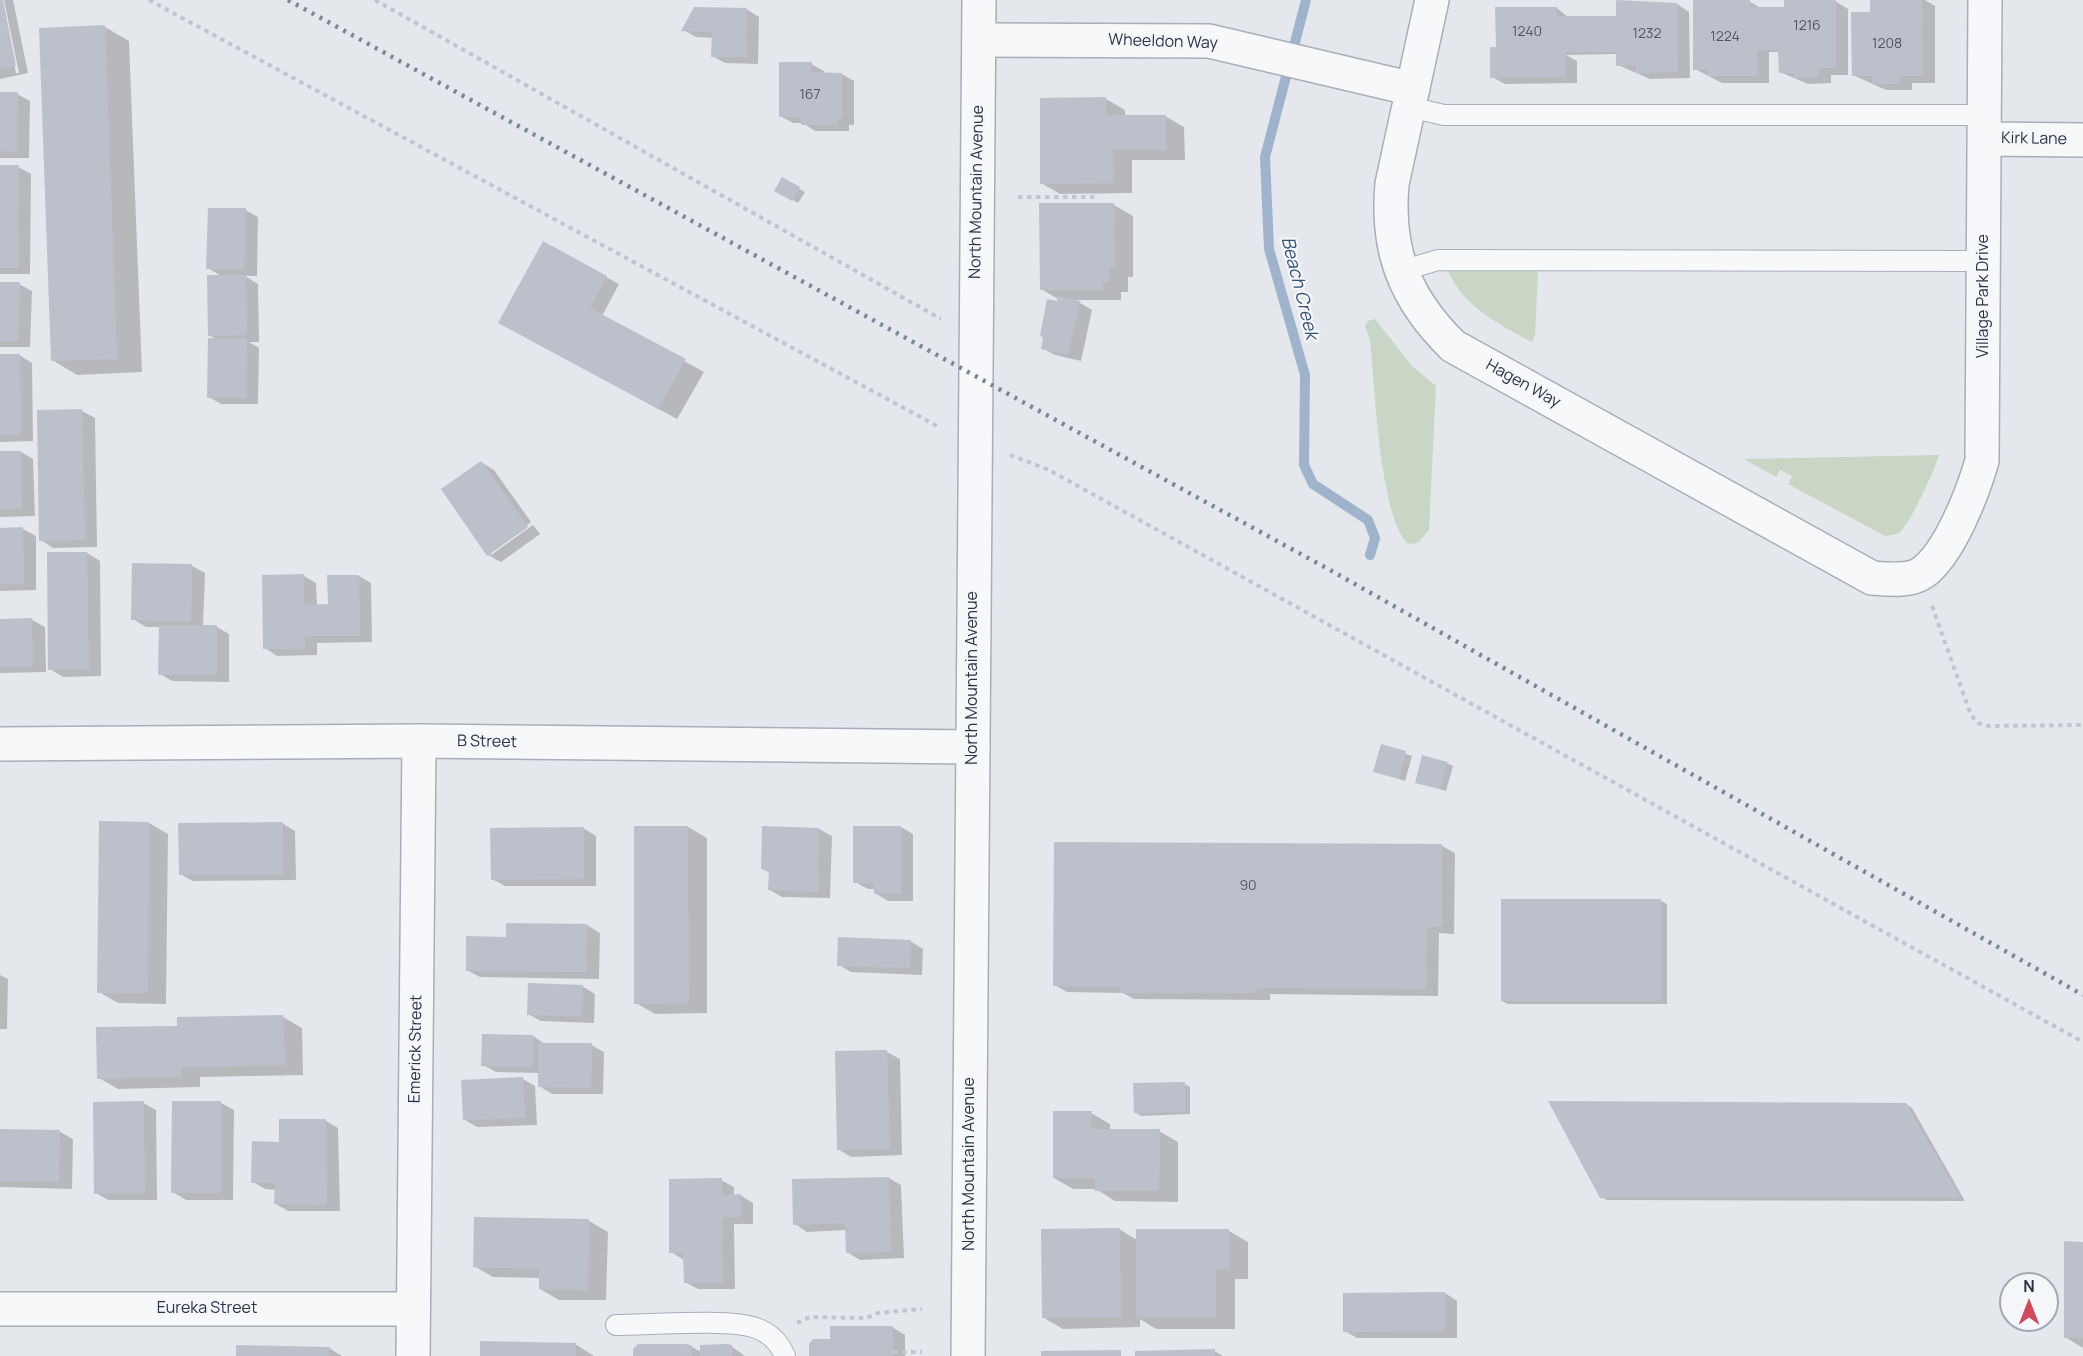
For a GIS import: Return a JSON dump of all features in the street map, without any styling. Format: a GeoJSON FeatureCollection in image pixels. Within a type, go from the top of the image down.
{"type":"FeatureCollection","features":[{"type":"Feature","properties":{"kind":"street","name":"North Mountain Avenue"},"geometry":{"type":"LineString","coordinates":[[968,1356],[979,0]]}},
{"type":"Feature","properties":{"kind":"street","name":"Hagen Way"},"geometry":{"type":"LineString","coordinates":[[1432,0],[1392,184],[1390,214],[1393,245],[1401,271],[1414,300],[1430,324],[1453,346],[1872,578],[1894,580],[1921,575]]}},
{"type":"Feature","properties":{"kind":"street","name":"Village Park Drive"},"geometry":{"type":"LineString","coordinates":[[1921,575],[1941,554],[1976,480],[1982,460],[1985,0]]}},
{"type":"Feature","properties":{"kind":"street","name":"Wheeldon Way"},"geometry":{"type":"LineString","coordinates":[[979,40],[1185,39],[1233,45],[1357,76],[1411,98]]}},
{"type":"Feature","properties":{"kind":"street","name":"Kirk Lane"},"geometry":{"type":"LineString","coordinates":[[1984,127],[2083,140]]}},
{"type":"Feature","properties":{"kind":"street","name":"B Street"},"geometry":{"type":"LineString","coordinates":[[0,744],[419,741],[973,747]]}},
{"type":"Feature","properties":{"kind":"street","name":"Emerick Street"},"geometry":{"type":"LineString","coordinates":[[413,1356],[419,741]]}},
{"type":"Feature","properties":{"kind":"street","name":"Eureka Street"},"geometry":{"type":"LineString","coordinates":[[0,1309],[413,1309]]}},
{"type":"Feature","properties":{"kind":"lane"},"geometry":{"type":"LineString","coordinates":[[1411,98],[1444,115],[1984,127]]}},
{"type":"Feature","properties":{"kind":"lane"},"geometry":{"type":"LineString","coordinates":[[1401,271],[1438,260],[1984,261]]}},
{"type":"Feature","properties":{"kind":"lane"},"geometry":{"type":"LineString","coordinates":[[616,1325],[734,1324],[754,1326],[774,1339],[785,1356]]}},
{"type":"Feature","properties":{"kind":"path"},"geometry":{"type":"LineString","coordinates":[[149,0],[931,424]]}},
{"type":"Feature","properties":{"kind":"path"},"geometry":{"type":"LineString","coordinates":[[375,0],[933,316],[975,330]]}},
{"type":"Feature","properties":{"kind":"path"},"geometry":{"type":"LineString","coordinates":[[1018,197],[1096,196]]}},
{"type":"Feature","properties":{"kind":"path"},"geometry":{"type":"LineString","coordinates":[[1019,459],[1049,470],[2083,1042]]}},
{"type":"Feature","properties":{"kind":"path"},"geometry":{"type":"LineString","coordinates":[[1921,575],[1971,715],[1978,723],[1989,726],[2083,725]]}},
{"type":"Feature","properties":{"kind":"path"},"geometry":{"type":"LineString","coordinates":[[774,1339],[788,1326],[810,1317],[866,1318],[878,1313],[922,1309]]}},
{"type":"Feature","properties":{"kind":"path"},"geometry":{"type":"LineString","coordinates":[[893,1352],[922,1352]]}},
{"type":"Feature","properties":{"kind":"green space"},"geometry":{"type":"Polygon","coordinates":[[[1448,271],[1538,271],[1535,335],[1532,342],[1495,321],[1473,305],[1463,295],[1448,271]]]}},
{"type":"Feature","properties":{"kind":"green space"},"geometry":{"type":"Polygon","coordinates":[[[1375,319],[1412,366],[1436,386],[1429,530],[1418,543],[1408,544],[1398,529],[1385,478],[1370,340],[1365,326],[1368,321],[1375,319]]]}},
{"type":"Feature","properties":{"kind":"green space"},"geometry":{"type":"Polygon","coordinates":[[[1939,455],[1922,496],[1904,528],[1899,533],[1885,536],[1788,484],[1792,476],[1780,470],[1776,477],[1744,459],[1939,455]]]}},
{"type":"Feature","properties":{"kind":"building"},"geometry":{"type":"Polygon","coordinates":[[[0,0],[3,0],[16,66],[0,69],[0,0]]]}},
{"type":"Feature","properties":{"kind":"building"},"geometry":{"type":"Polygon","coordinates":[[[1616,0],[1677,3],[1678,72],[1636,73],[1636,65],[1616,66],[1616,52],[1565,52],[1565,77],[1490,78],[1490,47],[1496,47],[1495,7],[1557,7],[1557,16],[1616,16],[1616,0]]]}},
{"type":"Feature","properties":{"kind":"building"},"geometry":{"type":"Polygon","coordinates":[[[1693,0],[1750,0],[1750,7],[1784,7],[1784,0],[1836,0],[1836,68],[1819,68],[1819,77],[1794,78],[1794,73],[1779,73],[1778,50],[1757,50],[1757,76],[1708,76],[1708,70],[1693,70],[1693,0]]]}},
{"type":"Feature","properties":{"kind":"building"},"geometry":{"type":"Polygon","coordinates":[[[1870,0],[1922,0],[1923,76],[1900,76],[1900,84],[1872,84],[1872,76],[1852,76],[1851,12],[1870,12],[1870,0]]]}},
{"type":"Feature","properties":{"kind":"building"},"geometry":{"type":"Polygon","coordinates":[[[694,7],[747,8],[746,57],[711,57],[712,32],[681,31],[694,7]]]}},
{"type":"Feature","properties":{"kind":"building"},"geometry":{"type":"Polygon","coordinates":[[[105,25],[117,359],[51,361],[39,28],[105,25]]]}},
{"type":"Feature","properties":{"kind":"building"},"geometry":{"type":"Polygon","coordinates":[[[779,62],[812,62],[811,72],[842,73],[842,119],[837,119],[837,125],[801,125],[801,117],[779,117],[779,62]]]}},
{"type":"Feature","properties":{"kind":"building"},"geometry":{"type":"Polygon","coordinates":[[[0,92],[18,92],[17,152],[0,151],[0,92]]]}},
{"type":"Feature","properties":{"kind":"building"},"geometry":{"type":"Polygon","coordinates":[[[1106,97],[1106,115],[1166,115],[1166,150],[1113,150],[1114,183],[1040,184],[1040,98],[1106,97]]]}},
{"type":"Feature","properties":{"kind":"building"},"geometry":{"type":"Polygon","coordinates":[[[0,165],[19,165],[18,268],[0,268],[0,165]]]}},
{"type":"Feature","properties":{"kind":"building"},"geometry":{"type":"Polygon","coordinates":[[[782,177],[800,187],[792,201],[774,191],[782,177]]]}},
{"type":"Feature","properties":{"kind":"building"},"geometry":{"type":"Polygon","coordinates":[[[1039,203],[1114,203],[1115,267],[1109,267],[1109,282],[1103,282],[1103,290],[1040,290],[1039,203]]]}},
{"type":"Feature","properties":{"kind":"building"},"geometry":{"type":"Polygon","coordinates":[[[208,208],[246,208],[244,270],[206,269],[208,208]]]}},
{"type":"Feature","properties":{"kind":"building"},"geometry":{"type":"Polygon","coordinates":[[[543,241],[607,276],[590,308],[686,359],[658,409],[498,323],[543,241]]]}},
{"type":"Feature","properties":{"kind":"building"},"geometry":{"type":"Polygon","coordinates":[[[207,275],[246,275],[247,335],[208,336],[207,275]]]}},
{"type":"Feature","properties":{"kind":"building"},"geometry":{"type":"Polygon","coordinates":[[[0,282],[20,282],[18,341],[0,341],[0,282]]]}},
{"type":"Feature","properties":{"kind":"building"},"geometry":{"type":"Polygon","coordinates":[[[1057,296],[1080,301],[1068,355],[1041,349],[1043,337],[1040,336],[1047,299],[1057,301],[1057,296]]]}},
{"type":"Feature","properties":{"kind":"building"},"geometry":{"type":"Polygon","coordinates":[[[208,338],[247,339],[246,398],[207,398],[208,338]]]}},
{"type":"Feature","properties":{"kind":"building"},"geometry":{"type":"Polygon","coordinates":[[[0,354],[20,354],[21,435],[0,435],[0,354]]]}},
{"type":"Feature","properties":{"kind":"building"},"geometry":{"type":"Polygon","coordinates":[[[82,409],[85,540],[39,541],[37,410],[82,409]]]}},
{"type":"Feature","properties":{"kind":"building"},"geometry":{"type":"Polygon","coordinates":[[[0,451],[21,451],[22,509],[0,510],[0,451]]]}},
{"type":"Feature","properties":{"kind":"building"},"geometry":{"type":"Polygon","coordinates":[[[481,461],[528,527],[487,556],[441,489],[481,461]]]}},
{"type":"Feature","properties":{"kind":"building"},"geometry":{"type":"Polygon","coordinates":[[[23,527],[24,584],[0,584],[0,528],[23,527]]]}},
{"type":"Feature","properties":{"kind":"building"},"geometry":{"type":"Polygon","coordinates":[[[47,552],[87,552],[89,670],[48,670],[47,552]]]}},
{"type":"Feature","properties":{"kind":"building"},"geometry":{"type":"Polygon","coordinates":[[[132,563],[192,564],[191,622],[131,620],[132,563]]]}},
{"type":"Feature","properties":{"kind":"building"},"geometry":{"type":"Polygon","coordinates":[[[304,574],[304,605],[328,604],[327,575],[359,575],[360,636],[305,636],[305,649],[263,649],[262,575],[304,574]]]}},
{"type":"Feature","properties":{"kind":"building"},"geometry":{"type":"Polygon","coordinates":[[[32,618],[33,666],[0,667],[0,619],[32,618]]]}},
{"type":"Feature","properties":{"kind":"building"},"geometry":{"type":"Polygon","coordinates":[[[159,625],[217,625],[217,675],[158,675],[159,625]]]}},
{"type":"Feature","properties":{"kind":"building"},"geometry":{"type":"Polygon","coordinates":[[[1381,744],[1406,751],[1399,779],[1373,772],[1381,744]]]}},
{"type":"Feature","properties":{"kind":"building"},"geometry":{"type":"Polygon","coordinates":[[[1422,755],[1447,762],[1440,789],[1415,783],[1422,755]]]}},
{"type":"Feature","properties":{"kind":"building"},"geometry":{"type":"Polygon","coordinates":[[[99,821],[149,822],[148,993],[97,993],[99,821]]]}},
{"type":"Feature","properties":{"kind":"building"},"geometry":{"type":"Polygon","coordinates":[[[283,822],[283,874],[179,875],[178,823],[283,822]]]}},
{"type":"Feature","properties":{"kind":"building"},"geometry":{"type":"Polygon","coordinates":[[[634,826],[688,826],[689,1003],[634,1004],[634,826]]]}},
{"type":"Feature","properties":{"kind":"building"},"geometry":{"type":"Polygon","coordinates":[[[762,826],[819,828],[818,892],[768,890],[769,870],[761,869],[762,826]]]}},
{"type":"Feature","properties":{"kind":"building"},"geometry":{"type":"Polygon","coordinates":[[[853,826],[901,826],[901,894],[874,894],[874,883],[853,883],[853,826]]]}},
{"type":"Feature","properties":{"kind":"building"},"geometry":{"type":"Polygon","coordinates":[[[584,827],[584,879],[491,880],[490,828],[584,827]]]}},
{"type":"Feature","properties":{"kind":"building"},"geometry":{"type":"Polygon","coordinates":[[[1054,842],[1442,844],[1442,927],[1427,927],[1426,989],[1257,988],[1257,993],[1120,993],[1120,987],[1053,986],[1054,842]]]}},
{"type":"Feature","properties":{"kind":"building"},"geometry":{"type":"Polygon","coordinates":[[[1501,899],[1661,899],[1661,1001],[1501,1001],[1501,899]]]}},
{"type":"Feature","properties":{"kind":"building"},"geometry":{"type":"Polygon","coordinates":[[[506,923],[587,924],[586,972],[466,971],[466,936],[506,937],[506,923]]]}},
{"type":"Feature","properties":{"kind":"building"},"geometry":{"type":"Polygon","coordinates":[[[838,937],[911,940],[910,968],[837,966],[838,937]]]}},
{"type":"Feature","properties":{"kind":"building"},"geometry":{"type":"Polygon","coordinates":[[[528,983],[583,985],[582,1016],[527,1015],[528,983]]]}},
{"type":"Feature","properties":{"kind":"building"},"geometry":{"type":"Polygon","coordinates":[[[283,1015],[285,1065],[181,1067],[181,1077],[97,1079],[96,1027],[177,1026],[177,1017],[283,1015]]]}},
{"type":"Feature","properties":{"kind":"building"},"geometry":{"type":"Polygon","coordinates":[[[482,1034],[533,1035],[533,1067],[481,1066],[482,1034]]]}},
{"type":"Feature","properties":{"kind":"building"},"geometry":{"type":"Polygon","coordinates":[[[538,1043],[592,1043],[591,1088],[538,1087],[538,1043]]]}},
{"type":"Feature","properties":{"kind":"building"},"geometry":{"type":"Polygon","coordinates":[[[887,1050],[890,1149],[837,1150],[835,1051],[887,1050]]]}},
{"type":"Feature","properties":{"kind":"building"},"geometry":{"type":"Polygon","coordinates":[[[523,1077],[525,1118],[463,1120],[461,1080],[523,1077]]]}},
{"type":"Feature","properties":{"kind":"building"},"geometry":{"type":"Polygon","coordinates":[[[1185,1082],[1185,1112],[1134,1113],[1133,1083],[1185,1082]]]}},
{"type":"Feature","properties":{"kind":"building"},"geometry":{"type":"Polygon","coordinates":[[[144,1101],[145,1193],[94,1194],[93,1102],[144,1101]]]}},
{"type":"Feature","properties":{"kind":"building"},"geometry":{"type":"Polygon","coordinates":[[[172,1101],[221,1101],[221,1193],[171,1193],[172,1101]]]}},
{"type":"Feature","properties":{"kind":"building"},"geometry":{"type":"Polygon","coordinates":[[[1548,1101],[1906,1103],[1961,1198],[1600,1198],[1548,1101]]]}},
{"type":"Feature","properties":{"kind":"building"},"geometry":{"type":"Polygon","coordinates":[[[1053,1111],[1092,1111],[1091,1129],[1160,1129],[1159,1191],[1095,1191],[1095,1178],[1053,1178],[1053,1111]]]}},
{"type":"Feature","properties":{"kind":"building"},"geometry":{"type":"Polygon","coordinates":[[[279,1119],[326,1119],[327,1205],[274,1204],[275,1183],[251,1183],[252,1141],[279,1142],[279,1119]]]}},
{"type":"Feature","properties":{"kind":"building"},"geometry":{"type":"Polygon","coordinates":[[[0,1129],[60,1130],[59,1182],[0,1181],[0,1129]]]}},
{"type":"Feature","properties":{"kind":"building"},"geometry":{"type":"Polygon","coordinates":[[[889,1177],[891,1252],[846,1253],[845,1223],[793,1225],[792,1179],[889,1177]]]}},
{"type":"Feature","properties":{"kind":"building"},"geometry":{"type":"Polygon","coordinates":[[[722,1178],[722,1195],[741,1194],[741,1217],[722,1217],[723,1283],[684,1283],[683,1253],[669,1253],[669,1179],[722,1178]]]}},
{"type":"Feature","properties":{"kind":"building"},"geometry":{"type":"Polygon","coordinates":[[[474,1217],[589,1219],[588,1290],[539,1289],[539,1269],[473,1267],[474,1217]]]}},
{"type":"Feature","properties":{"kind":"building"},"geometry":{"type":"Polygon","coordinates":[[[1120,1228],[1121,1317],[1042,1318],[1041,1229],[1120,1228]]]}},
{"type":"Feature","properties":{"kind":"building"},"geometry":{"type":"Polygon","coordinates":[[[1136,1229],[1229,1229],[1229,1269],[1216,1269],[1216,1318],[1136,1318],[1136,1229]]]}},
{"type":"Feature","properties":{"kind":"building"},"geometry":{"type":"Polygon","coordinates":[[[2064,1241],[2083,1242],[2083,1338],[2064,1338],[2064,1241]]]}},
{"type":"Feature","properties":{"kind":"building"},"geometry":{"type":"Polygon","coordinates":[[[1445,1292],[1445,1331],[1343,1332],[1343,1293],[1445,1292]]]}},
{"type":"Feature","properties":{"kind":"building"},"geometry":{"type":"Polygon","coordinates":[[[830,1326],[893,1326],[893,1356],[809,1356],[809,1344],[813,1339],[830,1339],[830,1326]]]}},
{"type":"Feature","properties":{"kind":"building"},"geometry":{"type":"Polygon","coordinates":[[[480,1341],[576,1343],[576,1356],[480,1356],[480,1341]]]}},
{"type":"Feature","properties":{"kind":"building"},"geometry":{"type":"Polygon","coordinates":[[[638,1344],[687,1344],[692,1346],[692,1356],[633,1356],[633,1349],[638,1344]]]}},
{"type":"Feature","properties":{"kind":"building"},"geometry":{"type":"Polygon","coordinates":[[[236,1345],[330,1347],[329,1356],[236,1356],[236,1345]]]}},
{"type":"Feature","properties":{"kind":"building"},"geometry":{"type":"Polygon","coordinates":[[[700,1345],[732,1345],[732,1356],[700,1356],[700,1345]]]}},
{"type":"Feature","properties":{"kind":"building"},"geometry":{"type":"Polygon","coordinates":[[[1215,1349],[1215,1356],[1135,1356],[1135,1351],[1215,1349]]]}},
{"type":"Feature","properties":{"kind":"building"},"geometry":{"type":"Polygon","coordinates":[[[1121,1350],[1121,1356],[1041,1356],[1041,1351],[1121,1350]]]}},
{"type":"Feature","properties":{"kind":"waterway","name":"Beach Creek"},"geometry":{"type":"LineString","coordinates":[[1306,0],[1265,157],[1269,249],[1305,375],[1304,465],[1313,484],[1368,520],[1375,538],[1370,555]]}},
{"type":"Feature","properties":{"kind":"railway"},"geometry":{"type":"LineString","coordinates":[[288,0],[1330,570],[2083,995]]}}]}
